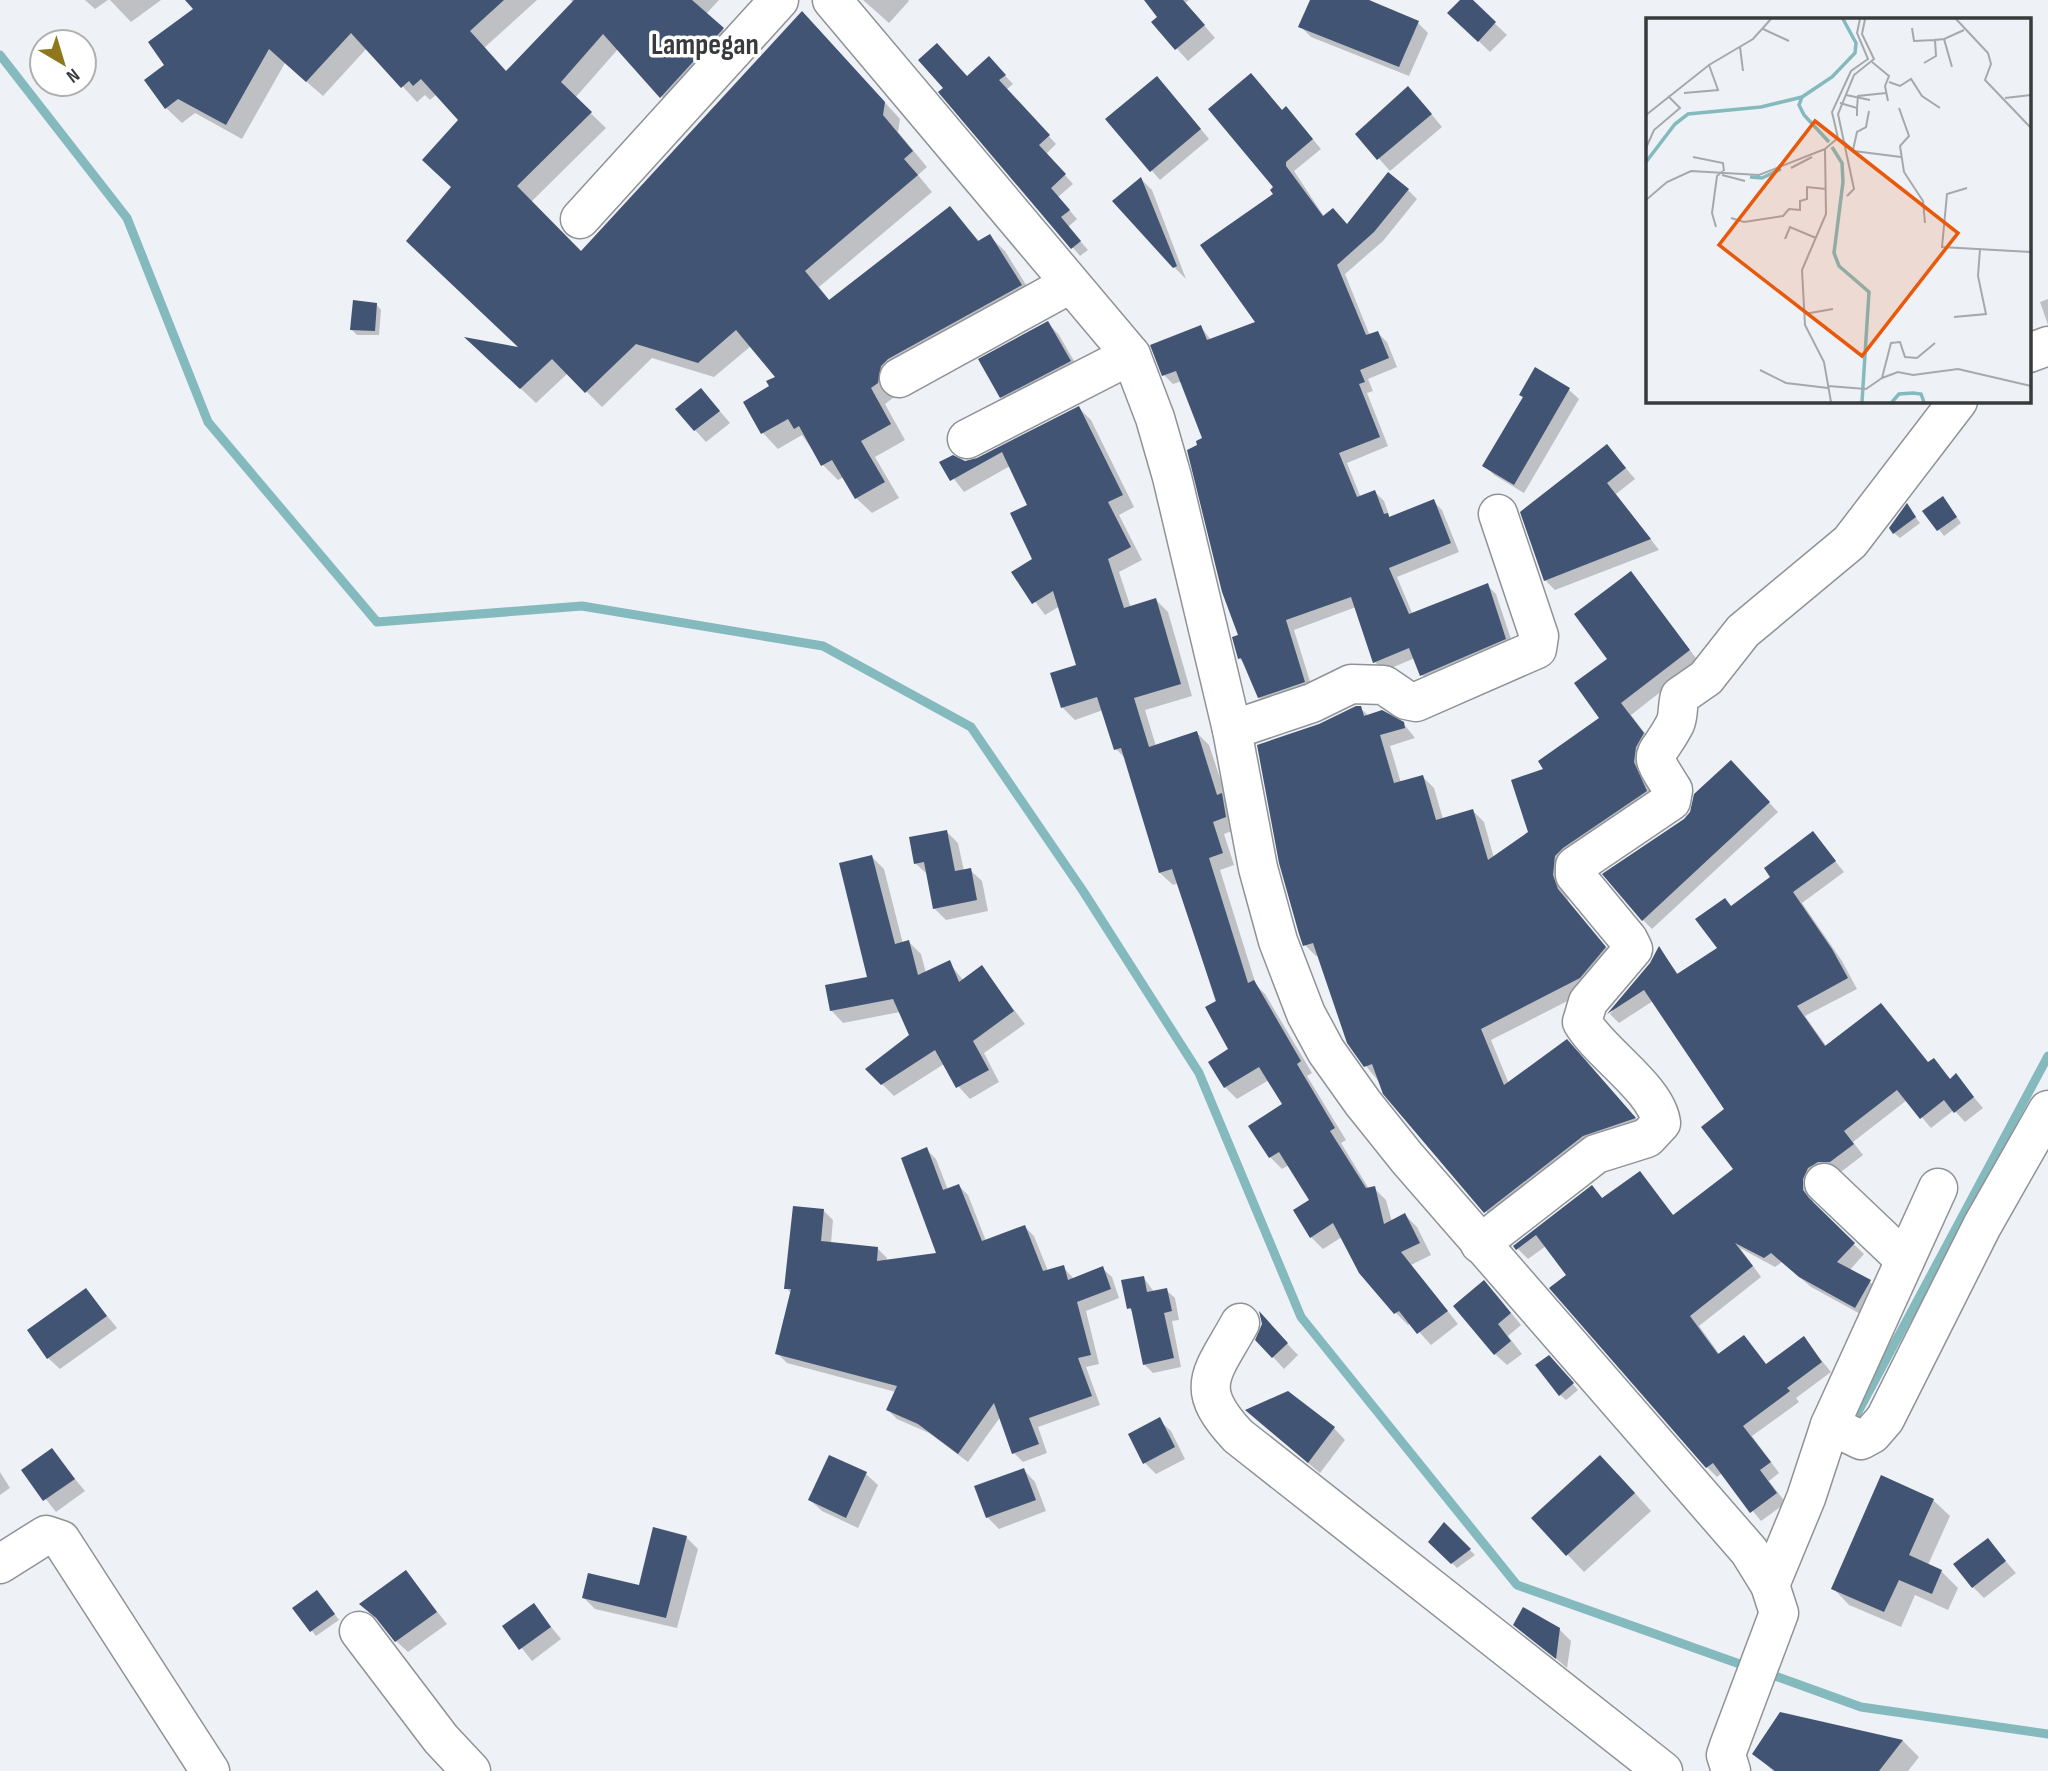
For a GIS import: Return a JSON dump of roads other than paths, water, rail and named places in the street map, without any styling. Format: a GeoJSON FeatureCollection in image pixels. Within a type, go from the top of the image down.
{"type":"FeatureCollection","features":[{"type":"Feature","properties":{"kind":"street"},"geometry":{"type":"LineString","coordinates":[[580,219],[779,0]]}},
{"type":"Feature","properties":{"kind":"street"},"geometry":{"type":"LineString","coordinates":[[832,0],[1130,355],[1155,418],[1172,477],[1232,730],[1258,867],[1278,941],[1306,1014],[1363,1103],[1480,1244],[1749,1550],[1775,1599]]}},
{"type":"Feature","properties":{"kind":"street"},"geometry":{"type":"LineString","coordinates":[[899,378],[1070,284]]}},
{"type":"Feature","properties":{"kind":"street"},"geometry":{"type":"LineString","coordinates":[[2030,353],[2048,346]]}},
{"type":"Feature","properties":{"kind":"street"},"geometry":{"type":"LineString","coordinates":[[967,439],[1130,355]]}},
{"type":"Feature","properties":{"kind":"street"},"geometry":{"type":"LineString","coordinates":[[1480,1244],[1596,1154],[1647,1138],[1661,1124],[1659,1114],[1644,1093],[1582,1022],[1592,996],[1633,949],[1628,939],[1575,875],[1575,866],[1671,800],[1673,790],[1655,763],[1654,756],[1675,724],[1680,696],[1706,678],[1743,631],[1850,542],[1957,402]]}},
{"type":"Feature","properties":{"kind":"street"},"geometry":{"type":"LineString","coordinates":[[1232,730],[1312,703],[1342,687],[1361,683],[1384,685],[1406,700],[1416,702],[1537,649],[1539,636],[1498,514]]}},
{"type":"Feature","properties":{"kind":"street"},"geometry":{"type":"LineString","coordinates":[[1843,1432],[1872,1434],[1885,1419],[1982,1226],[2048,1110]]}},
{"type":"Feature","properties":{"kind":"street"},"geometry":{"type":"LineString","coordinates":[[1824,1183],[1905,1260]]}},
{"type":"Feature","properties":{"kind":"street"},"geometry":{"type":"LineString","coordinates":[[1724,1761],[1806,1499],[1843,1432],[1905,1260],[1938,1188]]}},
{"type":"Feature","properties":{"kind":"street"},"geometry":{"type":"LineString","coordinates":[[1240,1323],[1212,1378],[1210,1395],[1217,1414],[1238,1436],[1663,1771]]}},
{"type":"Feature","properties":{"kind":"street"},"geometry":{"type":"LineString","coordinates":[[0,1564],[46,1535],[61,1540],[210,1771]]}},
{"type":"Feature","properties":{"kind":"street"},"geometry":{"type":"LineString","coordinates":[[359,1631],[440,1739],[471,1771]]}},
{"type":"Feature","properties":{"kind":"waterway"},"geometry":{"type":"LineString","coordinates":[[0,55],[127,218],[208,422],[377,622],[582,606],[823,646],[971,727],[1083,891],[1199,1073],[1301,1317],[1517,1585],[1751,1668]]}},
{"type":"Feature","properties":{"kind":"waterway"},"geometry":{"type":"LineString","coordinates":[[1851,1425],[2048,1056]]}},
{"type":"Feature","properties":{"kind":"waterway"},"geometry":{"type":"LineString","coordinates":[[1767,1673],[1861,1707],[2048,1734]]}},
{"type":"Feature","properties":{"kind":"district","name":"Lampegan"},"geometry":{"type":"Point","coordinates":[705,45]}}]}
